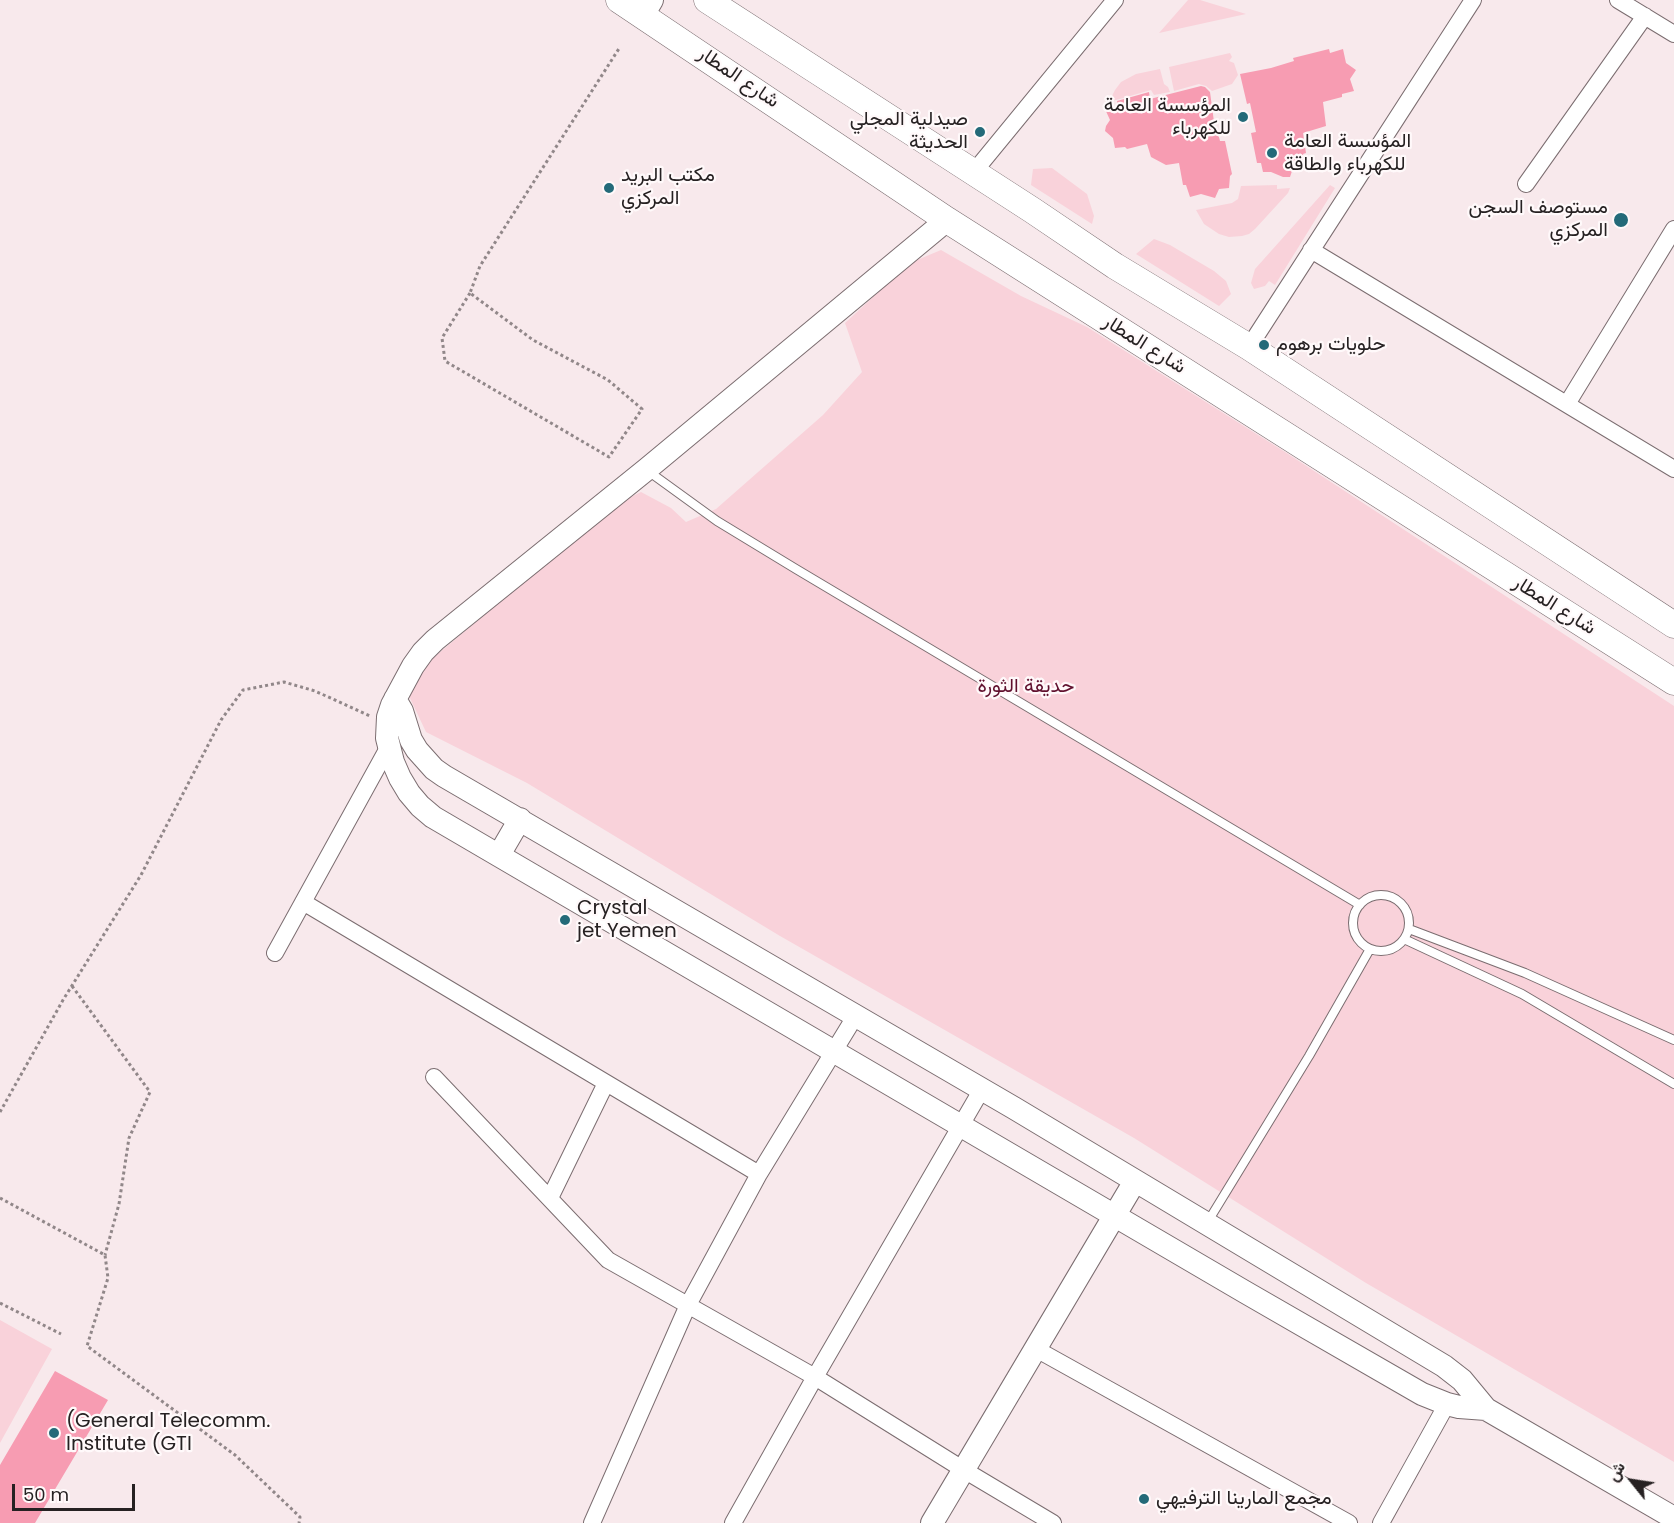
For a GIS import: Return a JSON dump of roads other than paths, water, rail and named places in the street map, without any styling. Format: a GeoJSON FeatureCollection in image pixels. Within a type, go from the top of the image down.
{"type":"FeatureCollection","features":[{"type":"Feature","properties":{"kind":"main road","name":"شارع المطار"},"geometry":{"type":"LineString","coordinates":[[619,0],[648,8],[947,220],[1674,682]]}},
{"type":"Feature","properties":{"kind":"main road"},"geometry":{"type":"LineString","coordinates":[[707,0],[1115,266],[1249,347],[1674,625]]}},
{"type":"Feature","properties":{"kind":"street"},"geometry":{"type":"LineString","coordinates":[[973,173],[1115,0]]}},
{"type":"Feature","properties":{"kind":"street"},"geometry":{"type":"LineString","coordinates":[[1249,347],[1473,0]]}},
{"type":"Feature","properties":{"kind":"street"},"geometry":{"type":"LineString","coordinates":[[1618,0],[1674,34]]}},
{"type":"Feature","properties":{"kind":"street"},"geometry":{"type":"LineString","coordinates":[[1526,184],[1645,16]]}},
{"type":"Feature","properties":{"kind":"street"},"geometry":{"type":"LineString","coordinates":[[947,220],[423,652],[412,666],[389,711],[390,744],[400,778],[409,793],[433,817],[1115,1216],[1422,1394],[1447,1404],[1486,1409]]}},
{"type":"Feature","properties":{"kind":"street"},"geometry":{"type":"LineString","coordinates":[[1568,404],[1674,229]]}},
{"type":"Feature","properties":{"kind":"street"},"geometry":{"type":"LineString","coordinates":[[1311,250],[1674,469]]}},
{"type":"Feature","properties":{"kind":"street"},"geometry":{"type":"LineString","coordinates":[[395,699],[417,750],[424,760],[444,776],[982,1089],[1444,1365],[1462,1380],[1486,1409],[1674,1518]]}},
{"type":"Feature","properties":{"kind":"street"},"geometry":{"type":"LineString","coordinates":[[390,744],[417,750]]}},
{"type":"Feature","properties":{"kind":"street"},"geometry":{"type":"LineString","coordinates":[[274,953],[390,744]]}},
{"type":"Feature","properties":{"kind":"street"},"geometry":{"type":"LineString","coordinates":[[499,855],[520,819]]}},
{"type":"Feature","properties":{"kind":"street"},"geometry":{"type":"LineString","coordinates":[[303,902],[759,1174]]}},
{"type":"Feature","properties":{"kind":"street"},"geometry":{"type":"LineString","coordinates":[[592,1523],[688,1305],[759,1174],[856,1015]]}},
{"type":"Feature","properties":{"kind":"street"},"geometry":{"type":"LineString","coordinates":[[434,1077],[608,1260],[815,1377],[1053,1523]]}},
{"type":"Feature","properties":{"kind":"street"},"geometry":{"type":"LineString","coordinates":[[550,1198],[606,1083]]}},
{"type":"Feature","properties":{"kind":"street"},"geometry":{"type":"LineString","coordinates":[[733,1523],[982,1089]]}},
{"type":"Feature","properties":{"kind":"street"},"geometry":{"type":"LineString","coordinates":[[932,1523],[1136,1181]]}},
{"type":"Feature","properties":{"kind":"street"},"geometry":{"type":"LineString","coordinates":[[1036,1349],[1349,1523]]}},
{"type":"Feature","properties":{"kind":"street"},"geometry":{"type":"LineString","coordinates":[[1381,1523],[1447,1404]]}},
{"type":"Feature","properties":{"kind":"lane"},"geometry":{"type":"LineString","coordinates":[[646,469],[717,520],[796,569],[1360,905]]}},
{"type":"Feature","properties":{"kind":"lane"},"geometry":{"type":"LineString","coordinates":[[1388,895],[1404,906],[1409,920],[1408,929],[1404,939],[1397,946],[1380,951],[1370,949],[1362,943],[1355,932],[1353,923],[1355,913],[1360,905],[1369,898],[1388,895]]}},
{"type":"Feature","properties":{"kind":"lane"},"geometry":{"type":"LineString","coordinates":[[1408,929],[1525,973],[1674,1040]]}},
{"type":"Feature","properties":{"kind":"lane"},"geometry":{"type":"LineString","coordinates":[[1404,939],[1522,994],[1674,1084]]}},
{"type":"Feature","properties":{"kind":"lane"},"geometry":{"type":"LineString","coordinates":[[1207,1223],[1309,1056],[1370,949]]}},
{"type":"Feature","properties":{"kind":"place","name":"المؤسسة العامة للكهرباء"},"geometry":{"type":"Point","coordinates":[1243,117]}},
{"type":"Feature","properties":{"kind":"place","name":"صيدلية المجلي الحديثة"},"geometry":{"type":"Point","coordinates":[980,132]}},
{"type":"Feature","properties":{"kind":"place","name":"المؤسسة العامة للكهرباء والطاقة"},"geometry":{"type":"Point","coordinates":[1272,153]}},
{"type":"Feature","properties":{"kind":"place","name":"مكتب البريد المركزي"},"geometry":{"type":"Point","coordinates":[609,188]}},
{"type":"Feature","properties":{"kind":"place","name":"مستوصف السجن المركزي"},"geometry":{"type":"Point","coordinates":[1621,220]}},
{"type":"Feature","properties":{"kind":"place","name":"حلويات برهوم"},"geometry":{"type":"Point","coordinates":[1264,345]}},
{"type":"Feature","properties":{"kind":"place","name":"Crystal jet Yemen"},"geometry":{"type":"Point","coordinates":[565,920]}},
{"type":"Feature","properties":{"kind":"place","name":"(General Telecomm. Institute (GTI"},"geometry":{"type":"Point","coordinates":[54,1433]}},
{"type":"Feature","properties":{"kind":"place","name":"مجمع المارينا الترفيهي"},"geometry":{"type":"Point","coordinates":[1144,1499]}},
{"type":"Feature","properties":{"kind":"park label","name":"حديقة الثورة"},"geometry":{"type":"Point","coordinates":[1026,687]}}]}
